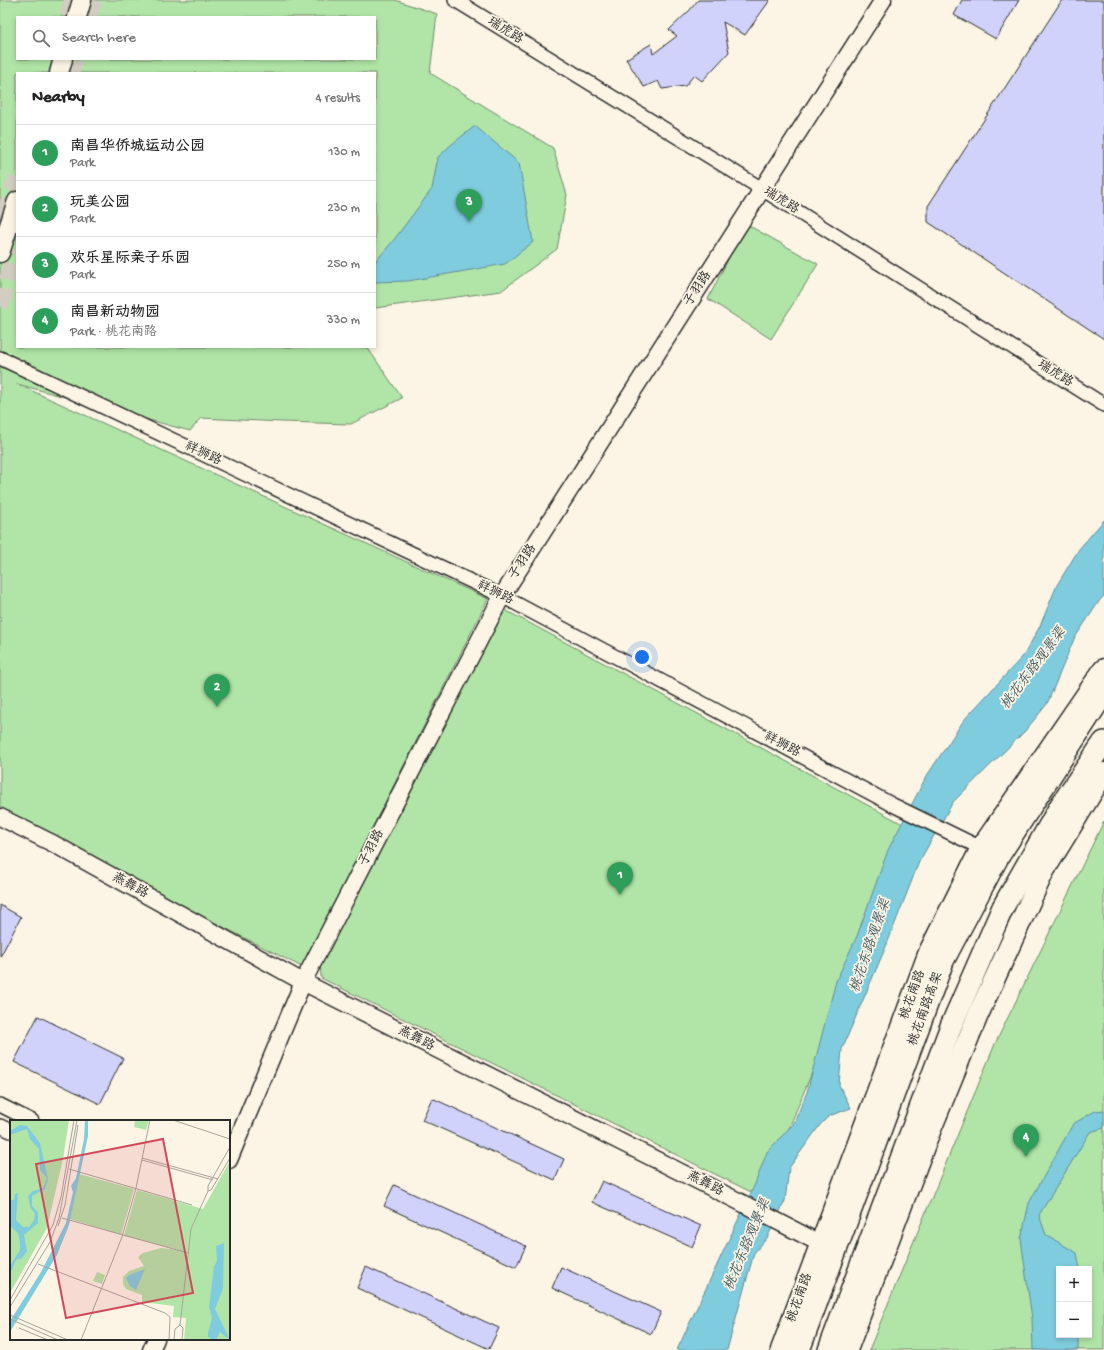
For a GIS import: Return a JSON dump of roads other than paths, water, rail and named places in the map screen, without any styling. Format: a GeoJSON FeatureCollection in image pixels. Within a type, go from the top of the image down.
{"type":"FeatureCollection","features":[{"type":"Feature","properties":{"kind":"highway","name":"桃花南路高架"},"geometry":{"type":"LineString","coordinates":[[799,1350],[828,1248],[943,961],[998,857],[1104,693]]}},
{"type":"Feature","properties":{"kind":"highway"},"geometry":{"type":"LineString","coordinates":[[829,1350],[951,1026],[1003,907],[1061,805],[1104,742]]}},
{"type":"Feature","properties":{"kind":"main road"},"geometry":{"type":"LineString","coordinates":[[77,16],[82,0]]}},
{"type":"Feature","properties":{"kind":"main road"},"geometry":{"type":"LineString","coordinates":[[59,72],[63,60]]}},
{"type":"Feature","properties":{"kind":"main road"},"geometry":{"type":"LineString","coordinates":[[0,253],[16,204]]}},
{"type":"Feature","properties":{"kind":"main road","name":"桃花南路"},"geometry":{"type":"LineString","coordinates":[[781,1350],[828,1248],[929,952],[981,848],[1104,669]]}},
{"type":"Feature","properties":{"kind":"main road"},"geometry":{"type":"LineString","coordinates":[[847,1350],[927,1139],[978,1015],[1044,871],[1104,773]]}},
{"type":"Feature","properties":{"kind":"street","name":"瑞虎路"},"geometry":{"type":"LineString","coordinates":[[455,0],[762,189],[1104,405]]}},
{"type":"Feature","properties":{"kind":"street","name":"子羽路"},"geometry":{"type":"LineString","coordinates":[[230,1158],[303,982],[502,596],[882,0]]}},
{"type":"Feature","properties":{"kind":"street","name":"祥狮路"},"geometry":{"type":"LineString","coordinates":[[0,358],[502,596],[893,805],[981,848]]}},
{"type":"Feature","properties":{"kind":"street","name":"燕舞路"},"geometry":{"type":"LineString","coordinates":[[0,817],[54,844],[303,982],[738,1201],[828,1248]]}},
{"type":"Feature","properties":{"kind":"street"},"geometry":{"type":"LineString","coordinates":[[0,1105],[30,1120]]}},
{"type":"Feature","properties":{"kind":"street"},"geometry":{"type":"LineString","coordinates":[[0,1126],[10,1131]]}},
{"type":"Feature","properties":{"kind":"street"},"geometry":{"type":"LineString","coordinates":[[151,1350],[156,1340]]}},
{"type":"Feature","properties":{"kind":"water"},"geometry":{"type":"Polygon","coordinates":[[[475,126],[519,163],[533,242],[505,264],[408,281],[376,282],[376,261],[393,241],[432,189],[438,157],[475,126]]]}},
{"type":"Feature","properties":{"kind":"water","name":"桃花东路观景渠"},"geometry":{"type":"Polygon","coordinates":[[[1104,520],[1104,596],[1074,639],[1047,704],[1025,731],[953,802],[919,862],[887,944],[842,1049],[839,1085],[851,1108],[829,1116],[820,1125],[789,1168],[785,1201],[767,1238],[754,1253],[727,1350],[677,1350],[755,1184],[767,1152],[794,1123],[807,1092],[836,981],[857,936],[888,850],[926,777],[964,720],[1024,655],[1040,626],[1057,585],[1079,549],[1104,520]]]}},
{"type":"Feature","properties":{"kind":"water"},"geometry":{"type":"Polygon","coordinates":[[[1104,1110],[1104,1128],[1090,1132],[1039,1215],[1046,1235],[1077,1253],[1079,1266],[1056,1266],[1056,1338],[1078,1338],[1078,1350],[1033,1350],[1032,1319],[1021,1239],[1029,1203],[1073,1124],[1095,1111],[1104,1110]]]}},
{"type":"Feature","properties":{"kind":"tunnel"},"geometry":{"type":"LineString","coordinates":[[68,16],[73,0]]}},
{"type":"Feature","properties":{"kind":"tunnel"},"geometry":{"type":"LineString","coordinates":[[88,16],[94,0]]}},
{"type":"Feature","properties":{"kind":"tunnel"},"geometry":{"type":"LineString","coordinates":[[70,72],[75,60]]}},
{"type":"Feature","properties":{"kind":"tunnel"},"geometry":{"type":"LineString","coordinates":[[4,217],[16,181]]}},
{"type":"Feature","properties":{"kind":"tunnel"},"geometry":{"type":"LineString","coordinates":[[0,307],[16,253]]}},
{"type":"Feature","properties":{"kind":"place","name":"欢乐星际亲子乐园"},"geometry":{"type":"Point","coordinates":[469,222]}},
{"type":"Feature","properties":{"kind":"place","name":"玩美公园"},"geometry":{"type":"Point","coordinates":[217,707]}},
{"type":"Feature","properties":{"kind":"place","name":"南昌华侨城运动公园"},"geometry":{"type":"Point","coordinates":[620,895]}},
{"type":"Feature","properties":{"kind":"place","name":"南昌新动物园"},"geometry":{"type":"Point","coordinates":[1026,1157]}}]}
